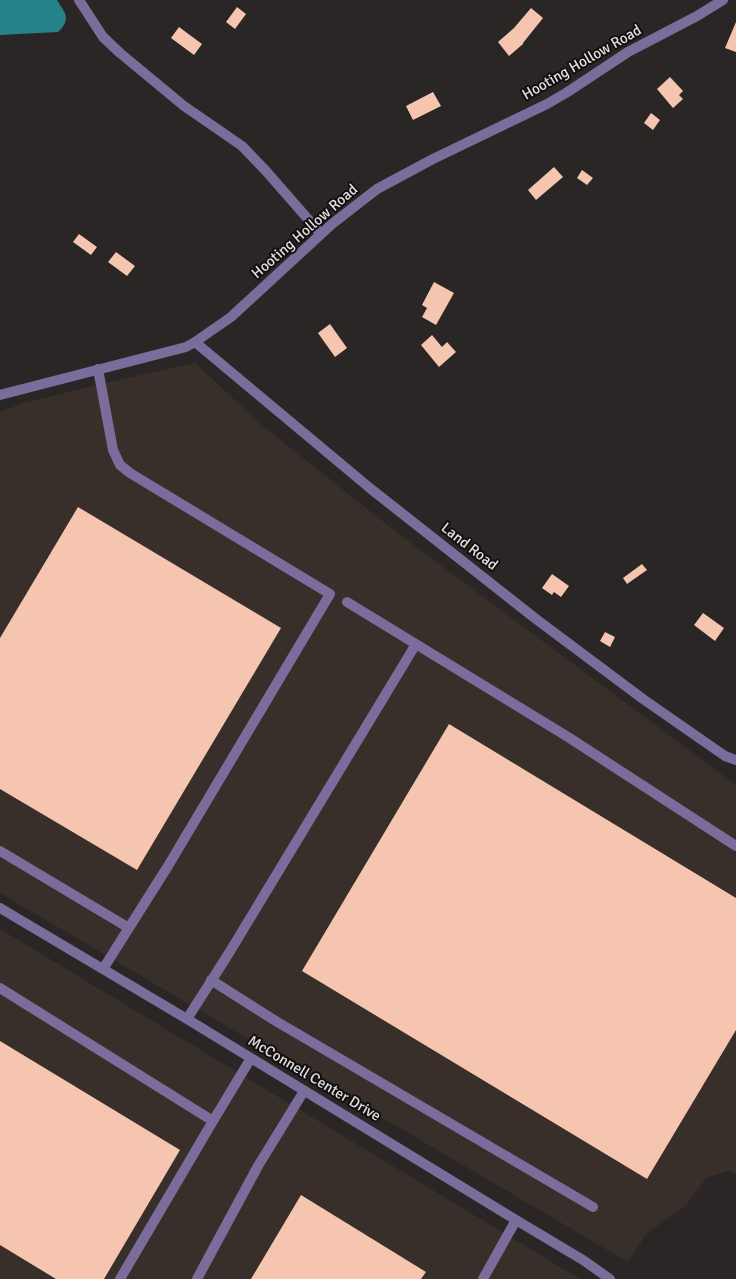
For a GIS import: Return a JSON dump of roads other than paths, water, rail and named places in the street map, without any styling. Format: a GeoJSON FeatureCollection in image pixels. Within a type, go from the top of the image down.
{"type":"FeatureCollection","features":[{"type":"Feature","properties":{"kind":"street"},"geometry":{"type":"LineString","coordinates":[[79,0],[103,36],[120,53],[184,106],[242,146],[321,234]]}},
{"type":"Feature","properties":{"kind":"street","name":"Hooting Hollow Road"},"geometry":{"type":"LineString","coordinates":[[0,395],[186,347],[231,317],[332,224],[377,189],[433,159],[547,104],[628,52],[697,16],[724,0]]}},
{"type":"Feature","properties":{"kind":"street","name":"Land Road"},"geometry":{"type":"LineString","coordinates":[[195,342],[371,490],[536,619],[643,699],[725,756],[736,760]]}},
{"type":"Feature","properties":{"kind":"street"},"geometry":{"type":"LineString","coordinates":[[98,369],[113,450],[120,466],[330,594],[172,859],[103,969]]}},
{"type":"Feature","properties":{"kind":"street"},"geometry":{"type":"LineString","coordinates":[[347,602],[568,737],[736,846]]}},
{"type":"Feature","properties":{"kind":"street"},"geometry":{"type":"LineString","coordinates":[[187,1019],[416,644]]}},
{"type":"Feature","properties":{"kind":"street"},"geometry":{"type":"LineString","coordinates":[[0,851],[129,928]]}},
{"type":"Feature","properties":{"kind":"street","name":"McConnell Center Drive"},"geometry":{"type":"LineString","coordinates":[[0,908],[187,1019],[583,1260],[610,1279]]}},
{"type":"Feature","properties":{"kind":"street"},"geometry":{"type":"LineString","coordinates":[[212,980],[274,1020],[593,1207]]}},
{"type":"Feature","properties":{"kind":"street"},"geometry":{"type":"LineString","coordinates":[[0,988],[213,1121]]}},
{"type":"Feature","properties":{"kind":"street"},"geometry":{"type":"LineString","coordinates":[[120,1279],[250,1058]]}},
{"type":"Feature","properties":{"kind":"street"},"geometry":{"type":"LineString","coordinates":[[197,1279],[258,1166],[304,1091]]}},
{"type":"Feature","properties":{"kind":"street"},"geometry":{"type":"LineString","coordinates":[[483,1279],[516,1220]]}},
{"type":"Feature","properties":{"kind":"water"},"geometry":{"type":"Polygon","coordinates":[[[0,0],[57,0],[65,13],[65,23],[58,32],[0,35],[0,0]]]}}]}
